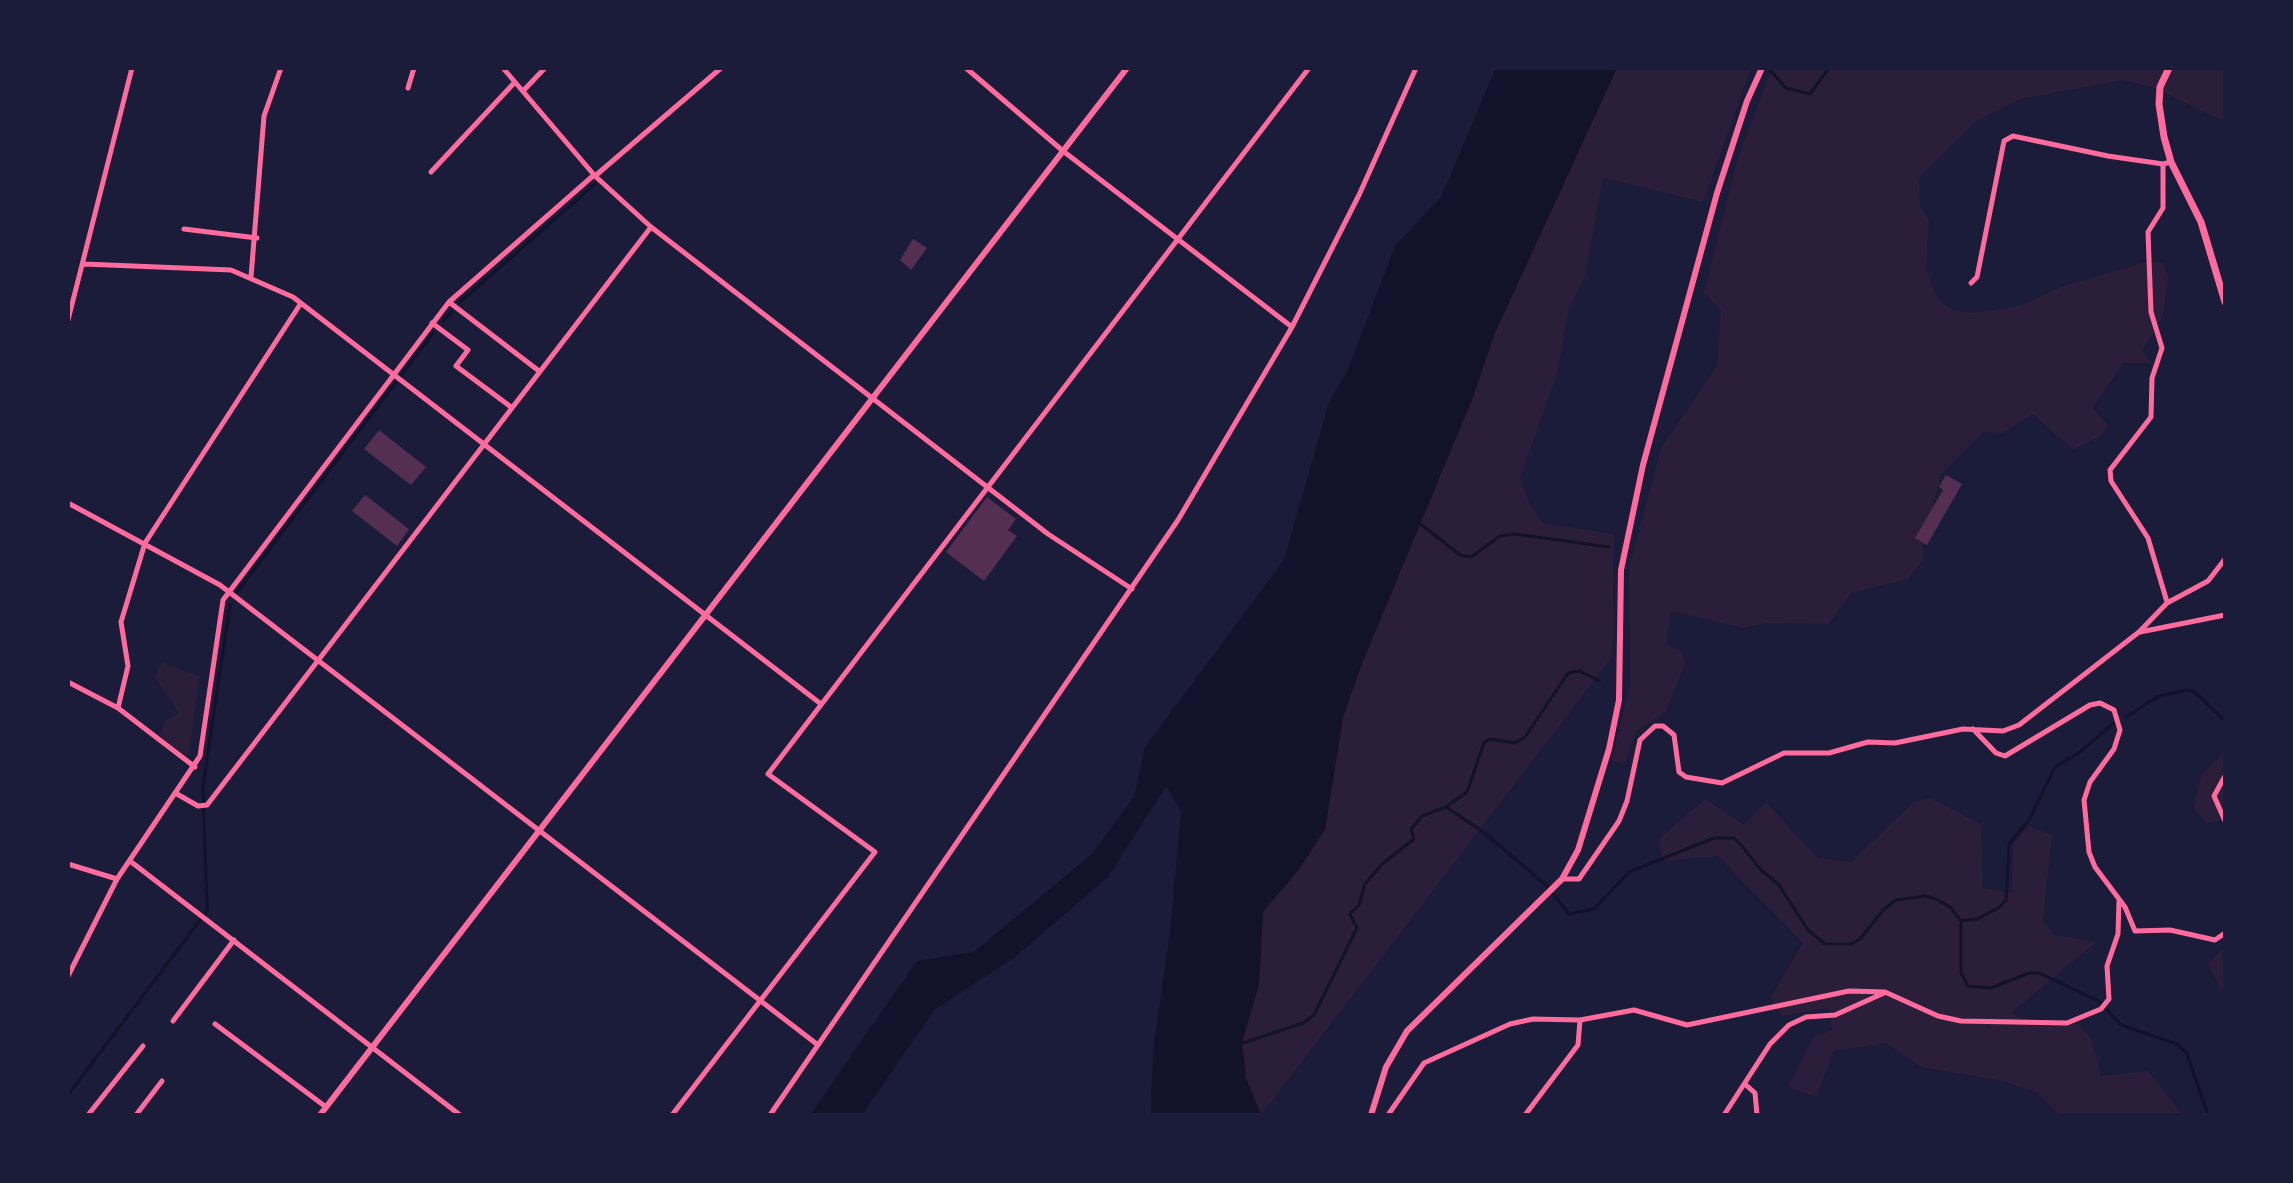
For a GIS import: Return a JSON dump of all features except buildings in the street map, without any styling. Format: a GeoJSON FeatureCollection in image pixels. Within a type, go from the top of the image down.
{"type":"FeatureCollection","features":[{"type":"Feature","properties":{"kind":"main road"},"geometry":{"type":"LineString","coordinates":[[2169,68],[2160,87],[2159,104],[2167,163],[2201,222],[2225,302]]}},
{"type":"Feature","properties":{"kind":"street"},"geometry":{"type":"LineString","coordinates":[[68,320],[132,68]]}},
{"type":"Feature","properties":{"kind":"street"},"geometry":{"type":"LineString","coordinates":[[251,277],[257,238],[264,116],[281,68]]}},
{"type":"Feature","properties":{"kind":"street"},"geometry":{"type":"LineString","coordinates":[[408,88],[414,68]]}},
{"type":"Feature","properties":{"kind":"street"},"geometry":{"type":"LineString","coordinates":[[503,68],[594,176],[651,227],[1048,534],[1132,589]]}},
{"type":"Feature","properties":{"kind":"street"},"geometry":{"type":"LineString","coordinates":[[523,91],[545,68]]}},
{"type":"Feature","properties":{"kind":"street"},"geometry":{"type":"LineString","coordinates":[[68,976],[117,879],[195,767],[221,609],[229,593],[449,302],[721,68]]}},
{"type":"Feature","properties":{"kind":"street"},"geometry":{"type":"LineString","coordinates":[[966,68],[1063,151],[1292,327]]}},
{"type":"Feature","properties":{"kind":"street"},"geometry":{"type":"LineString","coordinates":[[320,1115],[1127,68]]}},
{"type":"Feature","properties":{"kind":"street"},"geometry":{"type":"LineString","coordinates":[[672,1115],[875,852],[768,774],[1309,68]]}},
{"type":"Feature","properties":{"kind":"street"},"geometry":{"type":"LineString","coordinates":[[770,1115],[1178,520],[1292,327],[1359,195],[1416,68]]}},
{"type":"Feature","properties":{"kind":"street"},"geometry":{"type":"LineString","coordinates":[[1371,1115],[1386,1067],[1407,1031],[1562,879],[1578,850],[1613,733],[1620,697],[1621,570],[1643,465],[1717,193],[1747,101],[1762,68]]}},
{"type":"Feature","properties":{"kind":"street"},"geometry":{"type":"LineString","coordinates":[[431,172],[454,143],[515,82]]}},
{"type":"Feature","properties":{"kind":"street"},"geometry":{"type":"LineString","coordinates":[[1971,283],[1977,277],[2004,141],[2013,136],[2167,163],[2163,208],[2148,232],[2151,312],[2162,348],[2152,378],[2151,417],[2110,470],[2111,481],[2148,538],[2167,603]]}},
{"type":"Feature","properties":{"kind":"street"},"geometry":{"type":"LineString","coordinates":[[177,794],[201,806],[651,227]]}},
{"type":"Feature","properties":{"kind":"street"},"geometry":{"type":"LineString","coordinates":[[184,229],[257,238]]}},
{"type":"Feature","properties":{"kind":"street"},"geometry":{"type":"LineString","coordinates":[[84,264],[231,270],[301,303],[821,704]]}},
{"type":"Feature","properties":{"kind":"street"},"geometry":{"type":"LineString","coordinates":[[449,302],[539,371]]}},
{"type":"Feature","properties":{"kind":"street"},"geometry":{"type":"LineString","coordinates":[[118,708],[128,666],[121,622],[145,543],[301,303]]}},
{"type":"Feature","properties":{"kind":"street"},"geometry":{"type":"LineString","coordinates":[[432,323],[468,350],[456,366],[511,407]]}},
{"type":"Feature","properties":{"kind":"street"},"geometry":{"type":"LineString","coordinates":[[68,503],[145,543],[229,593],[818,1045]]}},
{"type":"Feature","properties":{"kind":"street"},"geometry":{"type":"LineString","coordinates":[[1562,879],[1579,879],[1619,821],[1627,801],[1640,740],[1655,726],[1663,726],[1674,735],[1679,772],[1686,777],[1722,783],[1784,753],[1829,753],[1868,742],[1895,743],[1973,728],[2003,731],[2019,725],[2139,632],[2167,603],[2208,581],[2225,559]]}},
{"type":"Feature","properties":{"kind":"street"},"geometry":{"type":"LineString","coordinates":[[2139,632],[2225,615]]}},
{"type":"Feature","properties":{"kind":"street"},"geometry":{"type":"LineString","coordinates":[[68,682],[118,708],[195,767]]}},
{"type":"Feature","properties":{"kind":"street"},"geometry":{"type":"LineString","coordinates":[[1973,728],[1996,753],[2005,756],[2090,705],[2100,703],[2114,710],[2120,730],[2114,749],[2090,782],[2084,800],[2089,852],[2135,931],[2170,930],[2215,940],[2225,933]]}},
{"type":"Feature","properties":{"kind":"street"},"geometry":{"type":"LineString","coordinates":[[2225,776],[2214,796],[2225,821]]}},
{"type":"Feature","properties":{"kind":"street"},"geometry":{"type":"LineString","coordinates":[[130,861],[460,1115]]}},
{"type":"Feature","properties":{"kind":"street"},"geometry":{"type":"LineString","coordinates":[[68,864],[117,879]]}},
{"type":"Feature","properties":{"kind":"street"},"geometry":{"type":"LineString","coordinates":[[1388,1115],[1424,1063],[1510,1024],[1533,1019],[1580,1020],[1634,1010],[1687,1025],[1849,991],[1885,992],[1938,1016],[1961,1021],[2067,1023],[2101,1009],[2108,1001],[2107,966],[2118,934],[2119,901]]}},
{"type":"Feature","properties":{"kind":"street"},"geometry":{"type":"LineString","coordinates":[[173,1021],[234,940]]}},
{"type":"Feature","properties":{"kind":"street"},"geometry":{"type":"LineString","coordinates":[[1724,1115],[1770,1044],[1789,1025],[1806,1017],[1835,1015],[1885,992]]}},
{"type":"Feature","properties":{"kind":"street"},"geometry":{"type":"LineString","coordinates":[[1525,1115],[1578,1045],[1580,1020]]}},
{"type":"Feature","properties":{"kind":"street"},"geometry":{"type":"LineString","coordinates":[[215,1024],[326,1107]]}},
{"type":"Feature","properties":{"kind":"street"},"geometry":{"type":"LineString","coordinates":[[88,1115],[143,1046]]}},
{"type":"Feature","properties":{"kind":"street"},"geometry":{"type":"LineString","coordinates":[[136,1115],[162,1081]]}},
{"type":"Feature","properties":{"kind":"street"},"geometry":{"type":"LineString","coordinates":[[1746,1085],[1755,1093],[1757,1115]]}},
{"type":"Feature","properties":{"kind":"shaded area"},"geometry":{"type":"Polygon","coordinates":[[[1496,68],[1617,68],[1494,335],[1473,397],[1363,661],[1343,717],[1325,829],[1300,868],[1263,912],[1259,984],[1242,1042],[1246,1078],[1261,1115],[1151,1115],[1153,1051],[1170,933],[1181,812],[1166,786],[1108,877],[1015,957],[934,1010],[862,1115],[810,1115],[917,961],[974,952],[1092,854],[1134,797],[1145,747],[1284,560],[1329,402],[1347,372],[1395,246],[1441,197],[1496,68]]]}},
{"type":"Feature","properties":{"kind":"shaded area"},"geometry":{"type":"Polygon","coordinates":[[[1617,68],[1751,68],[1703,202],[1603,178],[1585,277],[1569,310],[1557,374],[1520,478],[1530,504],[1543,523],[1614,534],[1612,657],[1261,1115],[1245,1078],[1242,1042],[1259,984],[1263,912],[1300,868],[1325,829],[1343,717],[1363,661],[1473,397],[1494,335],[1617,68]]]}},
{"type":"Feature","properties":{"kind":"shaded area"},"geometry":{"type":"Polygon","coordinates":[[[1772,68],[2225,68],[2225,122],[2152,87],[2123,80],[2021,99],[1978,120],[1919,178],[1920,206],[1929,221],[1926,268],[1937,298],[1953,310],[1972,313],[2019,306],[2063,286],[2149,261],[2163,263],[2168,277],[2163,316],[2142,351],[2152,363],[2124,363],[2092,408],[2108,425],[2101,436],[2073,450],[2033,414],[2003,433],[1983,432],[1941,474],[1923,546],[1924,559],[1908,579],[1851,593],[1829,624],[1766,623],[1743,628],[1670,611],[1667,644],[1681,651],[1686,663],[1665,713],[1636,731],[1625,764],[1612,761],[1630,683],[1629,568],[1661,448],[1717,366],[1721,311],[1704,292],[1736,164],[1772,68]]]}},
{"type":"Feature","properties":{"kind":"shaded area"},"geometry":{"type":"Polygon","coordinates":[[[162,662],[200,677],[189,754],[186,756],[160,736],[164,721],[179,713],[155,677],[162,662]]]}},
{"type":"Feature","properties":{"kind":"shaded area"},"geometry":{"type":"Polygon","coordinates":[[[2225,751],[2225,819],[2207,823],[2194,809],[2201,776],[2225,751]]]}},
{"type":"Feature","properties":{"kind":"shaded area"},"geometry":{"type":"Polygon","coordinates":[[[1930,798],[1981,824],[1983,888],[2012,893],[2013,844],[2028,826],[2052,835],[2043,920],[2055,935],[2096,942],[2011,1013],[2035,1024],[2079,1024],[2092,1040],[2101,1076],[2148,1071],[2183,1115],[2060,1115],[2038,1093],[2003,1081],[1921,1067],[1886,1043],[1834,1051],[1816,1097],[1788,1087],[1813,1037],[1832,1030],[1828,1008],[1782,1016],[1771,997],[1803,943],[1718,856],[1663,861],[1658,840],[1705,799],[1744,825],[1766,802],[1818,858],[1851,862],[1914,802],[1930,798]]]}},
{"type":"Feature","properties":{"kind":"shaded area"},"geometry":{"type":"Polygon","coordinates":[[[2225,946],[2225,997],[2208,964],[2225,946]]]}},
{"type":"Feature","properties":{"kind":"waterway"},"geometry":{"type":"LineString","coordinates":[[1769,69],[1786,88],[1810,94],[1829,68]]}},
{"type":"Feature","properties":{"kind":"waterway"},"geometry":{"type":"LineString","coordinates":[[460,302],[595,184]]}},
{"type":"Feature","properties":{"kind":"waterway"},"geometry":{"type":"LineString","coordinates":[[443,321],[452,311]]}},
{"type":"Feature","properties":{"kind":"waterway"},"geometry":{"type":"LineString","coordinates":[[237,592],[434,332]]}},
{"type":"Feature","properties":{"kind":"waterway"},"geometry":{"type":"LineString","coordinates":[[1419,523],[1460,555],[1471,557],[1500,536],[1515,534],[1609,547]]}},
{"type":"Feature","properties":{"kind":"waterway"},"geometry":{"type":"LineString","coordinates":[[68,1095],[207,911],[203,786],[230,605]]}},
{"type":"Feature","properties":{"kind":"waterway"},"geometry":{"type":"LineString","coordinates":[[1447,806],[1467,792],[1484,743],[1490,739],[1515,743],[1525,737],[1568,673],[1580,671],[1599,681]]}},
{"type":"Feature","properties":{"kind":"waterway"},"geometry":{"type":"LineString","coordinates":[[2126,717],[2157,697],[2186,690],[2195,692],[2225,721]]}},
{"type":"Feature","properties":{"kind":"waterway"},"geometry":{"type":"LineString","coordinates":[[1961,921],[1977,919],[2000,907],[2006,900],[2009,844],[2029,820],[2055,767],[2080,752],[2114,723]]}},
{"type":"Feature","properties":{"kind":"waterway"},"geometry":{"type":"LineString","coordinates":[[1240,1044],[1303,1023],[1314,1015],[1357,928],[1350,914],[1359,905],[1365,884],[1382,864],[1414,839],[1411,829],[1422,816],[1446,807],[1482,831],[1546,885],[1569,914],[1594,909],[1629,872],[1714,838],[1734,838],[1760,869],[1779,885],[1808,930],[1825,944],[1851,944],[1860,939],[1883,910],[1896,900],[1925,896],[1936,899],[1950,907],[1961,921],[1961,973],[1968,986],[1991,988],[2029,973],[2039,973],[2099,1001],[2121,1025],[2177,1044],[2187,1054],[2208,1115]]}}]}
